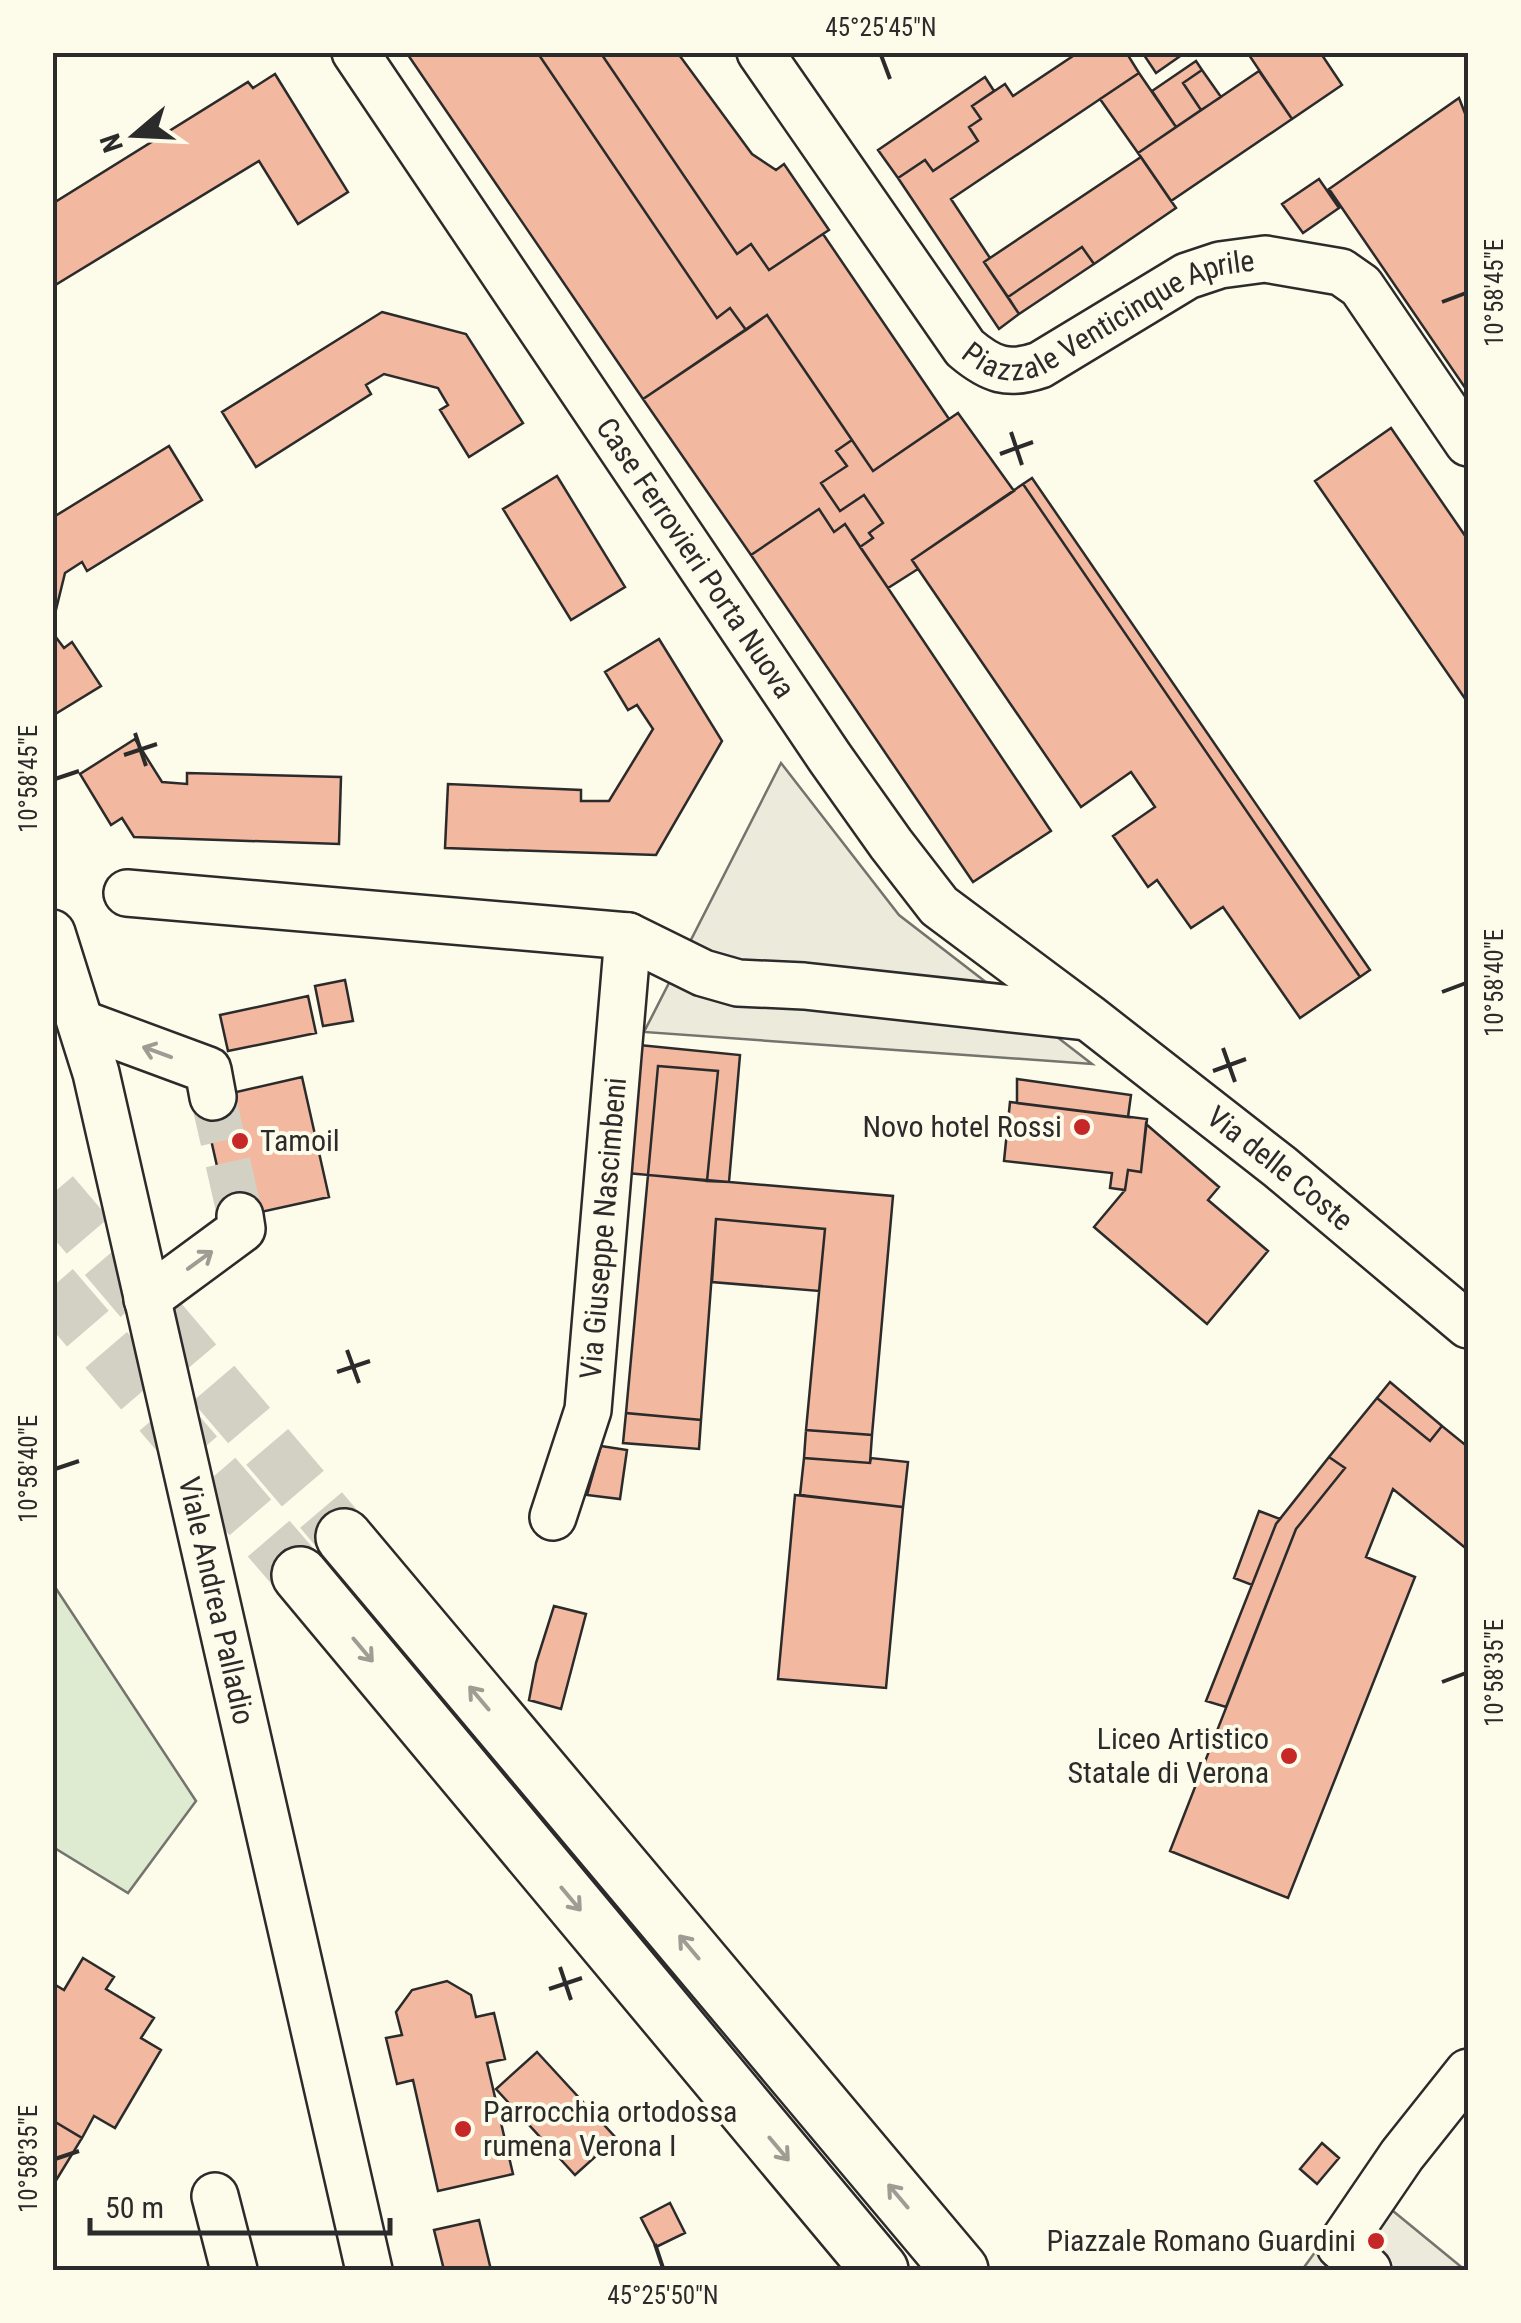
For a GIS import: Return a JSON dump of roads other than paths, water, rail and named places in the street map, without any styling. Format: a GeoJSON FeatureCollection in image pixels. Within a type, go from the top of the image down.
{"type":"FeatureCollection","features":[{"type":"Feature","properties":{"kind":"highway"},"geometry":{"type":"LineString","coordinates":[[344,1537],[960,2270]]}},
{"type":"Feature","properties":{"kind":"highway"},"geometry":{"type":"LineString","coordinates":[[300,1575],[880,2270]]}},
{"type":"Feature","properties":{"kind":"street","name":"Case Ferrovieri Porta Nuova"},"geometry":{"type":"LineString","coordinates":[[355,52],[891,844],[939,906],[1088,1017]]}},
{"type":"Feature","properties":{"kind":"street","name":"Piazzale Venticinque Aprile"},"geometry":{"type":"LineString","coordinates":[[760,52],[965,348],[984,364],[1019,372],[1040,365],[1187,276],[1220,265],[1265,259],[1341,272],[1362,286],[1468,443]]}},
{"type":"Feature","properties":{"kind":"street"},"geometry":{"type":"LineString","coordinates":[[128,893],[628,936],[702,973],[738,983],[804,986],[1088,1017]]}},
{"type":"Feature","properties":{"kind":"street","name":"Viale Andrea Palladio"},"geometry":{"type":"LineString","coordinates":[[52,933],[96,1073],[369,2270]]}},
{"type":"Feature","properties":{"kind":"street","name":"Via Giuseppe Nascimbeni"},"geometry":{"type":"LineString","coordinates":[[553,1518],[588,1410],[628,936]]}},
{"type":"Feature","properties":{"kind":"street","name":"Via delle Coste"},"geometry":{"type":"LineString","coordinates":[[1088,1017],[1280,1168],[1468,1325]]}},
{"type":"Feature","properties":{"kind":"street"},"geometry":{"type":"LineString","coordinates":[[81,1023],[208,1070],[213,1097]]}},
{"type":"Feature","properties":{"kind":"street"},"geometry":{"type":"LineString","coordinates":[[147,1299],[242,1229],[240,1216]]}},
{"type":"Feature","properties":{"kind":"street"},"geometry":{"type":"LineString","coordinates":[[1368,2270],[1340,2246],[1402,2155],[1468,2072]]}},
{"type":"Feature","properties":{"kind":"street"},"geometry":{"type":"LineString","coordinates":[[215,2196],[234,2270]]}},
{"type":"Feature","properties":{"kind":"tunnel"},"geometry":{"type":"LineString","coordinates":[[213,1097],[240,1216]]}},
{"type":"Feature","properties":{"kind":"tunnel"},"geometry":{"type":"LineString","coordinates":[[52,1194],[344,1537]]}},
{"type":"Feature","properties":{"kind":"tunnel"},"geometry":{"type":"LineString","coordinates":[[52,1287],[300,1575]]}},
{"type":"Feature","properties":{"kind":"place","name":"Novo hotel Rossi"},"geometry":{"type":"Point","coordinates":[1082,1127]}},
{"type":"Feature","properties":{"kind":"place","name":"Tamoil"},"geometry":{"type":"Point","coordinates":[240,1141]}},
{"type":"Feature","properties":{"kind":"place","name":"Liceo Artistico Statale di Verona"},"geometry":{"type":"Point","coordinates":[1289,1756]}},
{"type":"Feature","properties":{"kind":"place","name":"Parrocchia ortodossa rumena Verona I"},"geometry":{"type":"Point","coordinates":[463,2129]}},
{"type":"Feature","properties":{"kind":"place","name":"Piazzale Romano Guardini"},"geometry":{"type":"Point","coordinates":[1376,2241]}}]}
